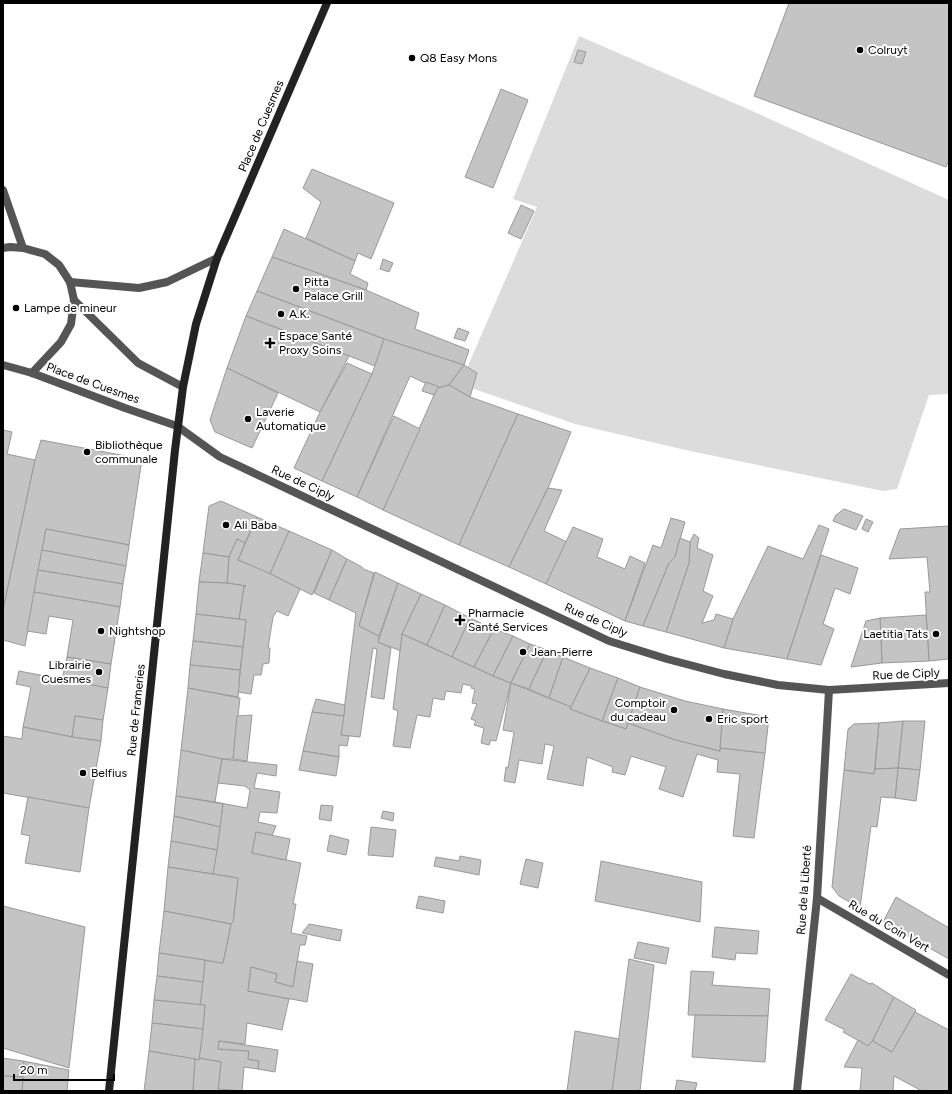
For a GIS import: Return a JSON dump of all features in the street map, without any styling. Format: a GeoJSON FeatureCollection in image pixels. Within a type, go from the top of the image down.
{"type":"FeatureCollection","features":[{"type":"Feature","properties":{"kind":"main road","name":"Place de Cuesmes"},"geometry":{"type":"LineString","coordinates":[[177,426],[183,387],[196,324],[218,258],[327,3]]}},
{"type":"Feature","properties":{"kind":"main road","name":"Rue de Frameries"},"geometry":{"type":"LineString","coordinates":[[109,1091],[177,426]]}},
{"type":"Feature","properties":{"kind":"street"},"geometry":{"type":"LineString","coordinates":[[3,190],[23,248]]}},
{"type":"Feature","properties":{"kind":"street"},"geometry":{"type":"LineString","coordinates":[[3,248],[23,248],[45,254],[58,265],[70,282],[74,300],[138,363],[183,387]]}},
{"type":"Feature","properties":{"kind":"street"},"geometry":{"type":"LineString","coordinates":[[70,282],[139,288],[167,282],[218,258]]}},
{"type":"Feature","properties":{"kind":"street","name":"Place de Cuesmes"},"geometry":{"type":"LineString","coordinates":[[32,373],[61,342],[71,324],[74,300]]}},
{"type":"Feature","properties":{"kind":"street","name":"Place de Cuesmes"},"geometry":{"type":"LineString","coordinates":[[3,365],[32,373],[177,426]]}},
{"type":"Feature","properties":{"kind":"street","name":"Rue de Ciply"},"geometry":{"type":"LineString","coordinates":[[177,426],[220,457],[609,641],[667,659],[724,674],[778,685],[829,690],[949,683]]}},
{"type":"Feature","properties":{"kind":"street","name":"Rue de la Liberté"},"geometry":{"type":"LineString","coordinates":[[798,1091],[817,898],[829,690]]}},
{"type":"Feature","properties":{"kind":"street","name":"Rue du Coin Vert"},"geometry":{"type":"LineString","coordinates":[[817,898],[949,975]]}},
{"type":"Feature","properties":{"kind":"shaded area"},"geometry":{"type":"Polygon","coordinates":[[[579,36],[750,110],[949,200],[949,394],[929,395],[897,489],[883,491],[690,451],[575,424],[460,384],[537,207],[513,199],[579,36]]]}},
{"type":"Feature","properties":{"kind":"building","name":"Colruyt"},"geometry":{"type":"Polygon","coordinates":[[[789,3],[949,3],[949,160],[946,167],[754,96],[789,3]]]}},
{"type":"Feature","properties":{"kind":"building"},"geometry":{"type":"Polygon","coordinates":[[[578,50],[586,52],[582,64],[574,62],[578,50]]]}},
{"type":"Feature","properties":{"kind":"building"},"geometry":{"type":"Polygon","coordinates":[[[501,89],[528,100],[493,188],[465,177],[501,89]]]}},
{"type":"Feature","properties":{"kind":"building"},"geometry":{"type":"Polygon","coordinates":[[[312,169],[394,203],[371,259],[358,253],[355,261],[306,238],[321,202],[303,188],[312,169]]]}},
{"type":"Feature","properties":{"kind":"building"},"geometry":{"type":"Polygon","coordinates":[[[521,205],[534,211],[521,239],[508,233],[521,205]]]}},
{"type":"Feature","properties":{"kind":"building"},"geometry":{"type":"Polygon","coordinates":[[[284,229],[355,261],[350,274],[368,283],[366,290],[272,257],[284,229]]]}},
{"type":"Feature","properties":{"kind":"building"},"geometry":{"type":"Polygon","coordinates":[[[272,257],[366,290],[419,313],[415,329],[469,350],[464,365],[384,339],[257,291],[272,257]]]}},
{"type":"Feature","properties":{"kind":"building"},"geometry":{"type":"Polygon","coordinates":[[[383,259],[393,263],[389,272],[380,269],[383,259]]]}},
{"type":"Feature","properties":{"kind":"building"},"geometry":{"type":"Polygon","coordinates":[[[257,291],[384,339],[375,366],[246,316],[257,291]]]}},
{"type":"Feature","properties":{"kind":"building"},"geometry":{"type":"Polygon","coordinates":[[[246,316],[349,356],[320,412],[227,368],[246,316]]]}},
{"type":"Feature","properties":{"kind":"building"},"geometry":{"type":"Polygon","coordinates":[[[458,328],[469,332],[465,341],[454,338],[458,328]]]}},
{"type":"Feature","properties":{"kind":"building"},"geometry":{"type":"Polygon","coordinates":[[[384,339],[464,365],[449,385],[438,388],[439,387],[426,382],[425,383],[410,376],[357,497],[322,481],[372,374],[384,339]]]}},
{"type":"Feature","properties":{"kind":"building"},"geometry":{"type":"Polygon","coordinates":[[[347,363],[372,374],[322,481],[294,468],[320,412],[347,363]]]}},
{"type":"Feature","properties":{"kind":"building"},"geometry":{"type":"Polygon","coordinates":[[[464,365],[477,373],[470,397],[449,385],[464,365]]]}},
{"type":"Feature","properties":{"kind":"building"},"geometry":{"type":"Polygon","coordinates":[[[227,368],[278,393],[252,448],[215,432],[210,420],[227,368]]]}},
{"type":"Feature","properties":{"kind":"building"},"geometry":{"type":"Polygon","coordinates":[[[426,382],[439,387],[434,395],[422,391],[426,382]]]}},
{"type":"Feature","properties":{"kind":"building"},"geometry":{"type":"Polygon","coordinates":[[[449,385],[470,397],[518,414],[459,545],[383,510],[434,395],[438,388],[449,385]]]}},
{"type":"Feature","properties":{"kind":"building"},"geometry":{"type":"Polygon","coordinates":[[[518,414],[571,432],[548,488],[509,567],[459,545],[518,414]]]}},
{"type":"Feature","properties":{"kind":"building"},"geometry":{"type":"Polygon","coordinates":[[[394,416],[420,429],[383,510],[357,497],[394,416]]]}},
{"type":"Feature","properties":{"kind":"building"},"geometry":{"type":"Polygon","coordinates":[[[3,430],[12,432],[7,454],[35,460],[3,610],[3,430]]]}},
{"type":"Feature","properties":{"kind":"building"},"geometry":{"type":"Polygon","coordinates":[[[41,440],[142,459],[129,545],[46,529],[25,646],[3,640],[3,610],[35,460],[41,440]]]}},
{"type":"Feature","properties":{"kind":"building"},"geometry":{"type":"Polygon","coordinates":[[[548,488],[562,490],[544,531],[567,542],[546,584],[509,567],[548,488]]]}},
{"type":"Feature","properties":{"kind":"building"},"geometry":{"type":"Polygon","coordinates":[[[221,501],[257,517],[245,543],[237,539],[229,557],[203,553],[209,506],[221,501]]]}},
{"type":"Feature","properties":{"kind":"building"},"geometry":{"type":"Polygon","coordinates":[[[844,509],[863,516],[856,530],[833,521],[836,515],[844,509]]]}},
{"type":"Feature","properties":{"kind":"building"},"geometry":{"type":"Polygon","coordinates":[[[257,517],[289,531],[270,574],[238,560],[257,517]]]}},
{"type":"Feature","properties":{"kind":"building"},"geometry":{"type":"Polygon","coordinates":[[[671,518],[685,522],[675,557],[669,563],[643,626],[625,621],[653,545],[661,548],[671,518]]]}},
{"type":"Feature","properties":{"kind":"building"},"geometry":{"type":"Polygon","coordinates":[[[866,519],[873,522],[868,532],[862,529],[866,519]]]}},
{"type":"Feature","properties":{"kind":"building"},"geometry":{"type":"Polygon","coordinates":[[[819,525],[829,529],[787,659],[724,648],[733,619],[768,546],[803,559],[819,525]]]}},
{"type":"Feature","properties":{"kind":"building"},"geometry":{"type":"Polygon","coordinates":[[[949,526],[949,659],[929,661],[925,592],[930,592],[927,557],[889,559],[900,529],[949,526]]]}},
{"type":"Feature","properties":{"kind":"building"},"geometry":{"type":"Polygon","coordinates":[[[573,527],[603,539],[597,557],[625,569],[630,556],[645,563],[625,621],[546,584],[573,527]]]}},
{"type":"Feature","properties":{"kind":"building"},"geometry":{"type":"Polygon","coordinates":[[[46,529],[129,545],[126,566],[42,550],[46,529]]]}},
{"type":"Feature","properties":{"kind":"building"},"geometry":{"type":"Polygon","coordinates":[[[289,531],[332,550],[312,595],[270,574],[289,531]]]}},
{"type":"Feature","properties":{"kind":"building"},"geometry":{"type":"Polygon","coordinates":[[[694,534],[699,538],[697,548],[713,555],[703,591],[713,596],[702,623],[714,620],[716,614],[733,619],[724,648],[666,632],[689,563],[690,542],[694,534]]]}},
{"type":"Feature","properties":{"kind":"building"},"geometry":{"type":"Polygon","coordinates":[[[680,538],[690,542],[689,563],[666,632],[643,626],[669,563],[675,557],[680,538]]]}},
{"type":"Feature","properties":{"kind":"building"},"geometry":{"type":"Polygon","coordinates":[[[237,539],[245,543],[238,560],[269,573],[300,589],[288,616],[277,611],[273,617],[268,648],[270,648],[269,663],[263,664],[261,675],[254,675],[251,694],[238,692],[246,620],[239,619],[244,586],[246,586],[227,583],[229,557],[237,539]]]}},
{"type":"Feature","properties":{"kind":"building"},"geometry":{"type":"Polygon","coordinates":[[[42,550],[126,566],[123,584],[38,570],[42,550]]]}},
{"type":"Feature","properties":{"kind":"building"},"geometry":{"type":"Polygon","coordinates":[[[332,550],[347,559],[329,600],[314,593],[332,550]]]}},
{"type":"Feature","properties":{"kind":"building"},"geometry":{"type":"Polygon","coordinates":[[[203,553],[229,557],[227,583],[199,582],[203,553]]]}},
{"type":"Feature","properties":{"kind":"building"},"geometry":{"type":"Polygon","coordinates":[[[821,555],[858,568],[850,594],[835,588],[823,624],[834,629],[821,665],[787,659],[821,555]]]}},
{"type":"Feature","properties":{"kind":"building"},"geometry":{"type":"Polygon","coordinates":[[[347,559],[363,569],[374,573],[359,626],[379,636],[378,642],[391,648],[384,699],[371,697],[377,649],[373,648],[360,737],[341,735],[356,613],[329,600],[347,559]]]}},
{"type":"Feature","properties":{"kind":"building"},"geometry":{"type":"Polygon","coordinates":[[[38,570],[123,584],[120,607],[34,592],[38,570]]]}},
{"type":"Feature","properties":{"kind":"building"},"geometry":{"type":"Polygon","coordinates":[[[375,572],[398,583],[379,636],[359,626],[375,572]]]}},
{"type":"Feature","properties":{"kind":"building"},"geometry":{"type":"Polygon","coordinates":[[[199,582],[227,583],[246,586],[244,586],[239,619],[196,614],[199,582]]]}},
{"type":"Feature","properties":{"kind":"building"},"geometry":{"type":"Polygon","coordinates":[[[398,583],[421,594],[402,634],[401,651],[378,642],[398,583]]]}},
{"type":"Feature","properties":{"kind":"building"},"geometry":{"type":"Polygon","coordinates":[[[34,592],[120,607],[111,664],[67,657],[73,620],[49,616],[46,634],[27,631],[34,592]]]}},
{"type":"Feature","properties":{"kind":"building"},"geometry":{"type":"Polygon","coordinates":[[[421,594],[445,605],[427,645],[402,634],[421,594]]]}},
{"type":"Feature","properties":{"kind":"building"},"geometry":{"type":"Polygon","coordinates":[[[445,605],[470,618],[452,657],[427,645],[445,605]]]}},
{"type":"Feature","properties":{"kind":"building"},"geometry":{"type":"Polygon","coordinates":[[[196,614],[246,620],[243,647],[193,641],[196,614]]]}},
{"type":"Feature","properties":{"kind":"building"},"geometry":{"type":"Polygon","coordinates":[[[926,615],[929,661],[882,663],[880,618],[926,615]]]}},
{"type":"Feature","properties":{"kind":"building"},"geometry":{"type":"Polygon","coordinates":[[[470,618],[494,629],[474,667],[452,657],[470,618]]]}},
{"type":"Feature","properties":{"kind":"building"},"geometry":{"type":"Polygon","coordinates":[[[880,618],[882,663],[851,667],[866,621],[880,618]]]}},
{"type":"Feature","properties":{"kind":"building"},"geometry":{"type":"Polygon","coordinates":[[[494,629],[513,636],[493,676],[474,667],[494,629]]]}},
{"type":"Feature","properties":{"kind":"building"},"geometry":{"type":"Polygon","coordinates":[[[402,634],[511,683],[496,741],[491,740],[489,745],[481,743],[484,728],[474,725],[476,721],[471,719],[477,704],[472,703],[475,689],[471,688],[472,686],[463,684],[461,693],[446,691],[444,700],[433,698],[430,717],[417,715],[410,748],[393,746],[398,711],[393,709],[402,634]]]}},
{"type":"Feature","properties":{"kind":"building"},"geometry":{"type":"Polygon","coordinates":[[[513,636],[530,644],[511,683],[493,676],[513,636]]]}},
{"type":"Feature","properties":{"kind":"building"},"geometry":{"type":"Polygon","coordinates":[[[193,641],[243,647],[240,670],[190,665],[193,641]]]}},
{"type":"Feature","properties":{"kind":"building"},"geometry":{"type":"Polygon","coordinates":[[[530,644],[547,650],[529,689],[511,683],[530,644]]]}},
{"type":"Feature","properties":{"kind":"building"},"geometry":{"type":"Polygon","coordinates":[[[547,650],[563,657],[549,698],[529,689],[547,650]]]}},
{"type":"Feature","properties":{"kind":"building"},"geometry":{"type":"Polygon","coordinates":[[[67,657],[111,664],[108,688],[62,680],[67,657]]]}},
{"type":"Feature","properties":{"kind":"building"},"geometry":{"type":"Polygon","coordinates":[[[563,657],[590,668],[571,707],[549,698],[563,657]]]}},
{"type":"Feature","properties":{"kind":"building"},"geometry":{"type":"Polygon","coordinates":[[[190,665],[240,670],[238,697],[188,688],[190,665]]]}},
{"type":"Feature","properties":{"kind":"building"},"geometry":{"type":"Polygon","coordinates":[[[590,668],[618,678],[602,721],[570,709],[590,668]]]}},
{"type":"Feature","properties":{"kind":"building"},"geometry":{"type":"Polygon","coordinates":[[[19,671],[108,688],[103,720],[75,716],[72,737],[23,727],[31,687],[16,684],[19,671]]]}},
{"type":"Feature","properties":{"kind":"building"},"geometry":{"type":"Polygon","coordinates":[[[618,678],[640,687],[626,729],[602,721],[618,678]]]}},
{"type":"Feature","properties":{"kind":"building"},"geometry":{"type":"Polygon","coordinates":[[[511,683],[571,707],[570,709],[626,729],[628,723],[676,740],[720,751],[720,748],[765,753],[754,838],[733,836],[740,774],[717,772],[718,760],[697,754],[683,797],[659,789],[666,767],[631,756],[625,775],[612,772],[613,767],[587,757],[583,786],[547,779],[554,746],[545,744],[542,764],[519,760],[515,783],[504,781],[506,767],[508,768],[514,732],[503,730],[511,683]]]}},
{"type":"Feature","properties":{"kind":"building"},"geometry":{"type":"Polygon","coordinates":[[[640,687],[685,701],[723,709],[720,751],[676,740],[628,723],[640,687]]]}},
{"type":"Feature","properties":{"kind":"building"},"geometry":{"type":"Polygon","coordinates":[[[188,688],[240,698],[233,759],[222,759],[181,750],[188,688]]]}},
{"type":"Feature","properties":{"kind":"building"},"geometry":{"type":"Polygon","coordinates":[[[316,699],[345,705],[344,716],[312,712],[316,699]]]}},
{"type":"Feature","properties":{"kind":"building"},"geometry":{"type":"Polygon","coordinates":[[[723,709],[769,717],[765,753],[720,748],[723,709]]]}},
{"type":"Feature","properties":{"kind":"building"},"geometry":{"type":"Polygon","coordinates":[[[312,712],[344,716],[341,735],[349,736],[347,746],[339,745],[339,757],[303,751],[312,712]]]}},
{"type":"Feature","properties":{"kind":"building"},"geometry":{"type":"Polygon","coordinates":[[[252,715],[247,761],[233,759],[237,716],[252,715]]]}},
{"type":"Feature","properties":{"kind":"building"},"geometry":{"type":"Polygon","coordinates":[[[75,716],[103,720],[101,741],[72,737],[75,716]]]}},
{"type":"Feature","properties":{"kind":"building"},"geometry":{"type":"Polygon","coordinates":[[[903,721],[925,721],[920,770],[898,768],[903,721]]]}},
{"type":"Feature","properties":{"kind":"building"},"geometry":{"type":"Polygon","coordinates":[[[903,721],[898,768],[875,769],[879,723],[903,721]]]}},
{"type":"Feature","properties":{"kind":"building"},"geometry":{"type":"Polygon","coordinates":[[[879,723],[874,774],[844,770],[848,729],[854,724],[879,723]]]}},
{"type":"Feature","properties":{"kind":"building"},"geometry":{"type":"Polygon","coordinates":[[[23,727],[101,741],[89,808],[3,793],[3,736],[22,739],[23,727]]]}},
{"type":"Feature","properties":{"kind":"building"},"geometry":{"type":"Polygon","coordinates":[[[181,750],[222,759],[215,802],[176,796],[181,750]]]}},
{"type":"Feature","properties":{"kind":"building"},"geometry":{"type":"Polygon","coordinates":[[[303,751],[339,757],[336,776],[299,770],[303,751]]]}},
{"type":"Feature","properties":{"kind":"building"},"geometry":{"type":"Polygon","coordinates":[[[222,759],[277,765],[276,776],[257,773],[254,788],[280,792],[277,813],[260,812],[258,822],[276,826],[272,836],[256,832],[252,853],[301,863],[293,904],[296,904],[291,933],[307,936],[305,945],[300,945],[293,987],[275,982],[277,974],[251,967],[248,991],[289,999],[282,1030],[247,1023],[245,1044],[219,1041],[218,1049],[249,1051],[248,1059],[259,1061],[258,1069],[244,1067],[242,1091],[218,1089],[221,1062],[199,1058],[205,1005],[200,1005],[205,960],[223,963],[231,924],[233,922],[238,878],[213,874],[223,804],[215,802],[247,808],[250,790],[245,786],[218,783],[222,759]]]}},
{"type":"Feature","properties":{"kind":"building"},"geometry":{"type":"Polygon","coordinates":[[[898,768],[920,770],[916,801],[895,798],[898,768]]]}},
{"type":"Feature","properties":{"kind":"building"},"geometry":{"type":"Polygon","coordinates":[[[898,768],[895,798],[881,797],[877,827],[871,826],[860,908],[839,896],[832,887],[844,770],[874,774],[875,769],[898,768]]]}},
{"type":"Feature","properties":{"kind":"building"},"geometry":{"type":"Polygon","coordinates":[[[176,796],[223,804],[220,827],[174,816],[176,796]]]}},
{"type":"Feature","properties":{"kind":"building"},"geometry":{"type":"Polygon","coordinates":[[[28,797],[89,808],[80,872],[25,863],[30,836],[21,834],[28,797]]]}},
{"type":"Feature","properties":{"kind":"building"},"geometry":{"type":"Polygon","coordinates":[[[321,805],[333,806],[331,821],[319,819],[321,805]]]}},
{"type":"Feature","properties":{"kind":"building"},"geometry":{"type":"Polygon","coordinates":[[[383,811],[394,813],[393,821],[381,818],[383,811]]]}},
{"type":"Feature","properties":{"kind":"building"},"geometry":{"type":"Polygon","coordinates":[[[174,816],[220,827],[217,850],[171,841],[174,816]]]}},
{"type":"Feature","properties":{"kind":"building"},"geometry":{"type":"Polygon","coordinates":[[[371,827],[396,830],[393,857],[368,855],[371,827]]]}},
{"type":"Feature","properties":{"kind":"building"},"geometry":{"type":"Polygon","coordinates":[[[256,832],[290,839],[286,860],[252,853],[256,832]]]}},
{"type":"Feature","properties":{"kind":"building"},"geometry":{"type":"Polygon","coordinates":[[[330,835],[349,840],[346,855],[327,851],[330,835]]]}},
{"type":"Feature","properties":{"kind":"building"},"geometry":{"type":"Polygon","coordinates":[[[171,841],[217,850],[213,874],[168,867],[171,841]]]}},
{"type":"Feature","properties":{"kind":"building"},"geometry":{"type":"Polygon","coordinates":[[[460,856],[481,860],[479,875],[434,866],[436,857],[459,861],[460,856]]]}},
{"type":"Feature","properties":{"kind":"building"},"geometry":{"type":"Polygon","coordinates":[[[526,859],[543,863],[538,888],[520,884],[526,859]]]}},
{"type":"Feature","properties":{"kind":"building"},"geometry":{"type":"Polygon","coordinates":[[[601,861],[702,882],[700,922],[595,901],[601,861]]]}},
{"type":"Feature","properties":{"kind":"building"},"geometry":{"type":"Polygon","coordinates":[[[168,867],[238,878],[233,922],[231,924],[164,911],[168,867]]]}},
{"type":"Feature","properties":{"kind":"building"},"geometry":{"type":"Polygon","coordinates":[[[419,896],[445,901],[443,913],[416,908],[419,896]]]}},
{"type":"Feature","properties":{"kind":"building"},"geometry":{"type":"Polygon","coordinates":[[[896,897],[949,928],[949,959],[883,922],[896,897]]]}},
{"type":"Feature","properties":{"kind":"building"},"geometry":{"type":"Polygon","coordinates":[[[3,906],[85,927],[69,1068],[3,1048],[3,906]]]}},
{"type":"Feature","properties":{"kind":"building"},"geometry":{"type":"Polygon","coordinates":[[[164,911],[231,924],[223,963],[159,953],[164,911]]]}},
{"type":"Feature","properties":{"kind":"building"},"geometry":{"type":"Polygon","coordinates":[[[309,924],[342,930],[340,941],[302,933],[309,924]]]}},
{"type":"Feature","properties":{"kind":"building"},"geometry":{"type":"Polygon","coordinates":[[[715,927],[759,931],[757,954],[736,953],[735,960],[712,957],[715,927]]]}},
{"type":"Feature","properties":{"kind":"building"},"geometry":{"type":"Polygon","coordinates":[[[638,942],[669,948],[666,964],[634,958],[638,942]]]}},
{"type":"Feature","properties":{"kind":"building"},"geometry":{"type":"Polygon","coordinates":[[[159,953],[205,960],[203,982],[157,976],[159,953]]]}},
{"type":"Feature","properties":{"kind":"building"},"geometry":{"type":"Polygon","coordinates":[[[629,959],[654,965],[640,1091],[612,1091],[629,959]]]}},
{"type":"Feature","properties":{"kind":"building"},"geometry":{"type":"Polygon","coordinates":[[[297,961],[313,964],[307,1002],[248,991],[251,967],[277,974],[275,982],[293,987],[297,961]]]}},
{"type":"Feature","properties":{"kind":"building"},"geometry":{"type":"Polygon","coordinates":[[[691,971],[714,972],[712,985],[770,989],[768,1016],[688,1015],[691,971]]]}},
{"type":"Feature","properties":{"kind":"building"},"geometry":{"type":"Polygon","coordinates":[[[851,974],[870,984],[872,983],[894,997],[873,1040],[868,1046],[843,1032],[845,1030],[825,1020],[851,974]]]}},
{"type":"Feature","properties":{"kind":"building"},"geometry":{"type":"Polygon","coordinates":[[[157,976],[203,982],[200,1005],[154,1000],[157,976]]]}},
{"type":"Feature","properties":{"kind":"building"},"geometry":{"type":"Polygon","coordinates":[[[894,997],[916,1010],[892,1052],[873,1040],[894,997]]]}},
{"type":"Feature","properties":{"kind":"building"},"geometry":{"type":"Polygon","coordinates":[[[154,1000],[205,1005],[203,1029],[152,1023],[154,1000]]]}},
{"type":"Feature","properties":{"kind":"building"},"geometry":{"type":"Polygon","coordinates":[[[915,1012],[949,1030],[949,1091],[922,1091],[894,1076],[893,1091],[860,1091],[862,1068],[844,1067],[858,1040],[868,1046],[873,1040],[892,1052],[915,1012]]]}},
{"type":"Feature","properties":{"kind":"building"},"geometry":{"type":"Polygon","coordinates":[[[695,1015],[768,1016],[765,1062],[692,1057],[695,1015]]]}},
{"type":"Feature","properties":{"kind":"building"},"geometry":{"type":"Polygon","coordinates":[[[152,1023],[203,1029],[199,1060],[149,1051],[152,1023]]]}},
{"type":"Feature","properties":{"kind":"building"},"geometry":{"type":"Polygon","coordinates":[[[575,1031],[619,1039],[612,1091],[567,1091],[575,1031]]]}},
{"type":"Feature","properties":{"kind":"building"},"geometry":{"type":"Polygon","coordinates":[[[219,1041],[278,1050],[275,1072],[258,1069],[259,1061],[248,1059],[249,1051],[218,1049],[219,1041]]]}},
{"type":"Feature","properties":{"kind":"building"},"geometry":{"type":"Polygon","coordinates":[[[149,1051],[195,1059],[193,1091],[144,1091],[149,1051]]]}},
{"type":"Feature","properties":{"kind":"building"},"geometry":{"type":"Polygon","coordinates":[[[3,1058],[23,1061],[23,1077],[3,1076],[3,1058]]]}},
{"type":"Feature","properties":{"kind":"building"},"geometry":{"type":"Polygon","coordinates":[[[199,1058],[221,1062],[218,1091],[193,1091],[195,1059],[199,1060],[199,1058]]]}},
{"type":"Feature","properties":{"kind":"building"},"geometry":{"type":"Polygon","coordinates":[[[23,1061],[69,1070],[67,1091],[22,1091],[23,1061]]]}},
{"type":"Feature","properties":{"kind":"building"},"geometry":{"type":"Polygon","coordinates":[[[3,1076],[23,1077],[22,1091],[3,1091],[3,1076]]]}},
{"type":"Feature","properties":{"kind":"building"},"geometry":{"type":"Polygon","coordinates":[[[677,1080],[697,1083],[695,1091],[675,1091],[677,1080]]]}},
{"type":"Feature","properties":{"kind":"place","name":"Colruyt"},"geometry":{"type":"Point","coordinates":[860,50]}},
{"type":"Feature","properties":{"kind":"place","name":"Q8 Easy Mons"},"geometry":{"type":"Point","coordinates":[412,58]}},
{"type":"Feature","properties":{"kind":"place","name":"Pitta Palace Grill"},"geometry":{"type":"Point","coordinates":[296,289]}},
{"type":"Feature","properties":{"kind":"place","name":"Lampe de mineur"},"geometry":{"type":"Point","coordinates":[16,308]}},
{"type":"Feature","properties":{"kind":"place","name":"A.K."},"geometry":{"type":"Point","coordinates":[281,314]}},
{"type":"Feature","properties":{"kind":"place","name":"Espace Santé Proxy Soins"},"geometry":{"type":"Point","coordinates":[270,343]}},
{"type":"Feature","properties":{"kind":"place","name":"Laverie Automatique"},"geometry":{"type":"Point","coordinates":[248,419]}},
{"type":"Feature","properties":{"kind":"place","name":"Bibliothèque communale"},"geometry":{"type":"Point","coordinates":[87,452]}},
{"type":"Feature","properties":{"kind":"place","name":"Ali Baba"},"geometry":{"type":"Point","coordinates":[226,525]}},
{"type":"Feature","properties":{"kind":"place","name":"Pharmacie Santé Services"},"geometry":{"type":"Point","coordinates":[460,620]}},
{"type":"Feature","properties":{"kind":"place","name":"Nightshop"},"geometry":{"type":"Point","coordinates":[101,631]}},
{"type":"Feature","properties":{"kind":"place","name":"Laetitia Tats"},"geometry":{"type":"Point","coordinates":[936,634]}},
{"type":"Feature","properties":{"kind":"place","name":"Jean-Pierre"},"geometry":{"type":"Point","coordinates":[523,652]}},
{"type":"Feature","properties":{"kind":"place","name":"Librairie Cuesmes"},"geometry":{"type":"Point","coordinates":[99,672]}},
{"type":"Feature","properties":{"kind":"place","name":"Comptoir du cadeau"},"geometry":{"type":"Point","coordinates":[674,710]}},
{"type":"Feature","properties":{"kind":"place","name":"Eric sport"},"geometry":{"type":"Point","coordinates":[709,719]}},
{"type":"Feature","properties":{"kind":"place","name":"Belfius"},"geometry":{"type":"Point","coordinates":[83,773]}}]}
